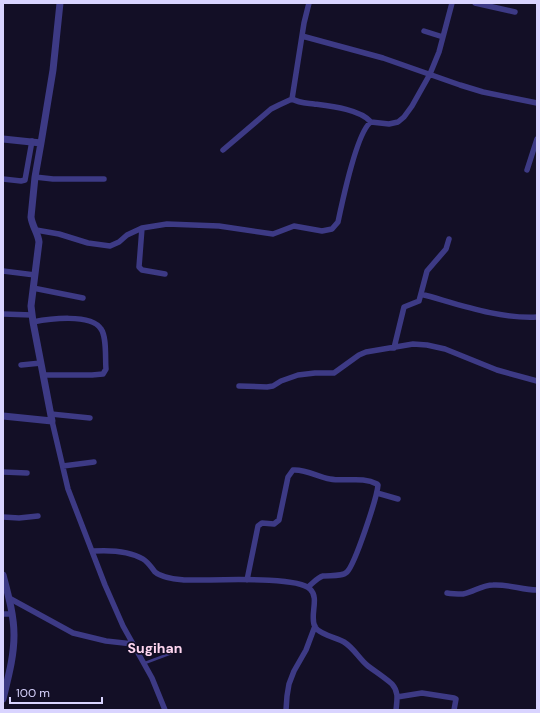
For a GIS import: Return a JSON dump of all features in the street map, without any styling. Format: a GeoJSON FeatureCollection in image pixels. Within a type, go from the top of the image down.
{"type":"FeatureCollection","features":[{"type":"Feature","properties":{"kind":"street"},"geometry":{"type":"LineString","coordinates":[[60,3],[53,70],[35,177],[31,217],[39,236],[36,275],[31,306],[32,319],[68,489],[118,616],[144,663],[165,710]]}},
{"type":"Feature","properties":{"kind":"street"},"geometry":{"type":"LineString","coordinates":[[292,99],[309,3]]}},
{"type":"Feature","properties":{"kind":"street"},"geometry":{"type":"LineString","coordinates":[[223,150],[271,109],[278,104],[292,99],[298,102],[324,105],[354,112],[366,117],[371,122],[393,124],[398,122],[404,117],[412,106],[430,74],[439,52],[452,3]]}},
{"type":"Feature","properties":{"kind":"street"},"geometry":{"type":"LineString","coordinates":[[476,3],[515,12]]}},
{"type":"Feature","properties":{"kind":"street"},"geometry":{"type":"LineString","coordinates":[[424,31],[443,37]]}},
{"type":"Feature","properties":{"kind":"street"},"geometry":{"type":"LineString","coordinates":[[302,36],[383,58],[478,90],[537,103]]}},
{"type":"Feature","properties":{"kind":"street"},"geometry":{"type":"LineString","coordinates":[[36,230],[59,234],[88,243],[110,246],[114,245],[134,231],[142,228],[167,224],[218,226],[273,234],[294,226],[322,231],[332,229],[338,222],[352,165],[363,132],[367,125],[371,122]]}},
{"type":"Feature","properties":{"kind":"street"},"geometry":{"type":"LineString","coordinates":[[3,139],[41,143]]}},
{"type":"Feature","properties":{"kind":"street"},"geometry":{"type":"LineString","coordinates":[[527,170],[537,139]]}},
{"type":"Feature","properties":{"kind":"street"},"geometry":{"type":"LineString","coordinates":[[3,179],[25,180],[32,141]]}},
{"type":"Feature","properties":{"kind":"street"},"geometry":{"type":"LineString","coordinates":[[35,177],[53,179],[104,180]]}},
{"type":"Feature","properties":{"kind":"street"},"geometry":{"type":"LineString","coordinates":[[142,228],[139,267],[142,270],[165,274]]}},
{"type":"Feature","properties":{"kind":"street"},"geometry":{"type":"LineString","coordinates":[[394,348],[404,307],[417,302],[428,271],[446,249],[450,239]]}},
{"type":"Feature","properties":{"kind":"street"},"geometry":{"type":"LineString","coordinates":[[3,271],[36,275]]}},
{"type":"Feature","properties":{"kind":"street"},"geometry":{"type":"LineString","coordinates":[[33,288],[83,298]]}},
{"type":"Feature","properties":{"kind":"street"},"geometry":{"type":"LineString","coordinates":[[421,294],[493,312],[517,316],[537,317]]}},
{"type":"Feature","properties":{"kind":"street"},"geometry":{"type":"LineString","coordinates":[[3,314],[32,319],[55,318],[81,320],[94,324],[101,329],[103,334],[106,369],[103,374],[43,375]]}},
{"type":"Feature","properties":{"kind":"street"},"geometry":{"type":"LineString","coordinates":[[239,386],[267,387],[273,386],[281,381],[298,375],[334,373],[362,353],[413,344],[436,346],[497,370],[537,381]]}},
{"type":"Feature","properties":{"kind":"street"},"geometry":{"type":"LineString","coordinates":[[21,365],[41,364]]}},
{"type":"Feature","properties":{"kind":"street"},"geometry":{"type":"LineString","coordinates":[[3,416],[90,418]]}},
{"type":"Feature","properties":{"kind":"street"},"geometry":{"type":"LineString","coordinates":[[63,466],[94,462]]}},
{"type":"Feature","properties":{"kind":"street"},"geometry":{"type":"LineString","coordinates":[[247,580],[258,526],[262,523],[274,524],[279,520],[288,477],[293,470],[302,470],[331,479],[360,479],[370,481],[378,485],[377,493],[356,555],[347,572],[342,574],[321,576],[308,587]]}},
{"type":"Feature","properties":{"kind":"street"},"geometry":{"type":"LineString","coordinates":[[3,472],[27,473]]}},
{"type":"Feature","properties":{"kind":"street"},"geometry":{"type":"LineString","coordinates":[[377,493],[398,499]]}},
{"type":"Feature","properties":{"kind":"street"},"geometry":{"type":"LineString","coordinates":[[3,517],[19,518],[38,516]]}},
{"type":"Feature","properties":{"kind":"street"},"geometry":{"type":"LineString","coordinates":[[93,551],[116,551],[137,556],[145,560],[157,573],[167,577],[201,580],[273,580],[308,587],[313,594],[315,626],[306,650],[294,671],[289,684],[286,696],[286,710]]}},
{"type":"Feature","properties":{"kind":"street"},"geometry":{"type":"LineString","coordinates":[[3,575],[12,614],[14,634],[13,657],[3,699]]}},
{"type":"Feature","properties":{"kind":"street"},"geometry":{"type":"LineString","coordinates":[[447,593],[464,594],[486,586],[508,584],[527,590],[537,590]]}},
{"type":"Feature","properties":{"kind":"street"},"geometry":{"type":"LineString","coordinates":[[9,598],[73,633],[106,642],[133,644]]}},
{"type":"Feature","properties":{"kind":"street"},"geometry":{"type":"LineString","coordinates":[[3,614],[12,614]]}},
{"type":"Feature","properties":{"kind":"street"},"geometry":{"type":"LineString","coordinates":[[315,626],[319,631],[347,644],[367,666],[392,684],[395,688],[397,697],[396,710]]}},
{"type":"Feature","properties":{"kind":"street"},"geometry":{"type":"LineString","coordinates":[[397,697],[422,693],[454,698],[456,699],[454,710]]}},
{"type":"Feature","properties":{"kind":"lane"},"geometry":{"type":"LineString","coordinates":[[144,663],[177,651]]}},
{"type":"Feature","properties":{"kind":"district","name":"Sugihan"},"geometry":{"type":"Point","coordinates":[155,648]}}]}
